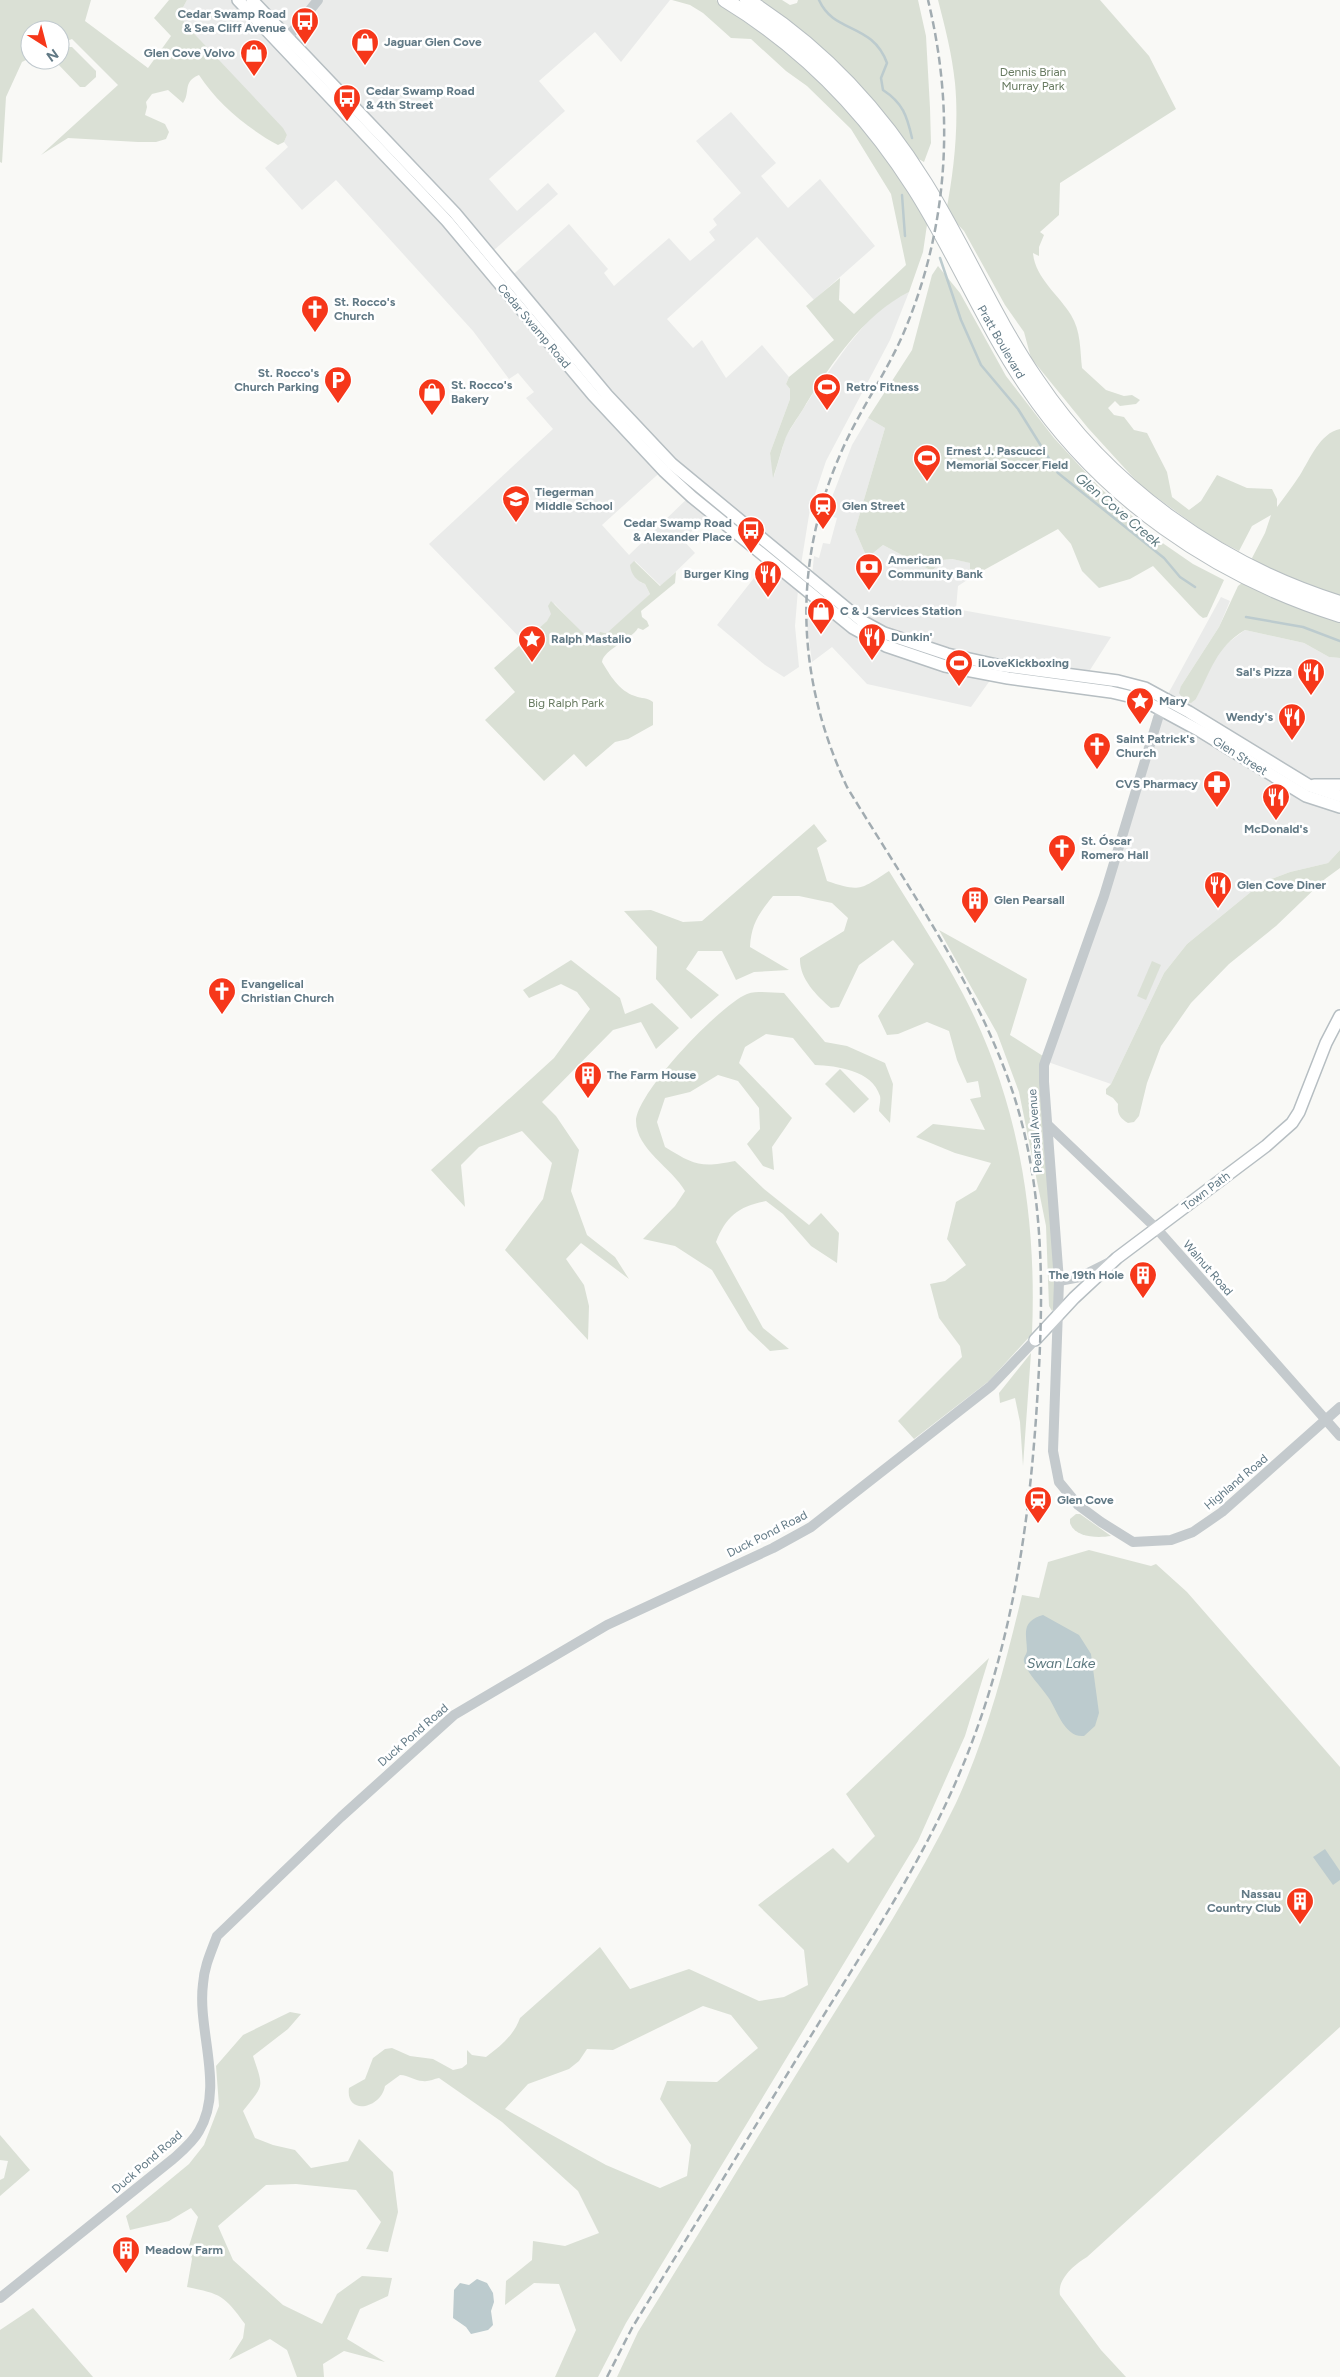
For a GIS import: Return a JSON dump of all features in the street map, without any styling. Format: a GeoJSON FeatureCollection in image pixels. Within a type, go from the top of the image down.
{"type":"FeatureCollection","features":[{"type":"Feature","properties":{"kind":"main road","name":"Pratt Boulevard"},"geometry":{"type":"LineString","coordinates":[[725,0],[756,20],[799,54],[833,84],[865,118],[915,189],[1027,387],[1062,432],[1098,471],[1134,504],[1175,537],[1214,562],[1276,592],[1340,615]]}},
{"type":"Feature","properties":{"kind":"main road","name":"Pratt Boulevard"},"geometry":{"type":"LineString","coordinates":[[747,0],[807,45],[842,76],[874,111],[925,183],[1037,380],[1070,424],[1107,463],[1141,495],[1175,522],[1220,551],[1281,582],[1340,603]]}},
{"type":"Feature","properties":{"kind":"main road","name":"Cedar Swamp Road"},"geometry":{"type":"LineString","coordinates":[[244,1],[284,38],[455,213],[601,388],[672,464],[857,625]]}},
{"type":"Feature","properties":{"kind":"main road","name":"Glen Street"},"geometry":{"type":"LineString","coordinates":[[857,625],[926,649],[997,665],[1118,682],[1145,688],[1164,704],[1273,770],[1306,796],[1338,797]]}},
{"type":"Feature","properties":{"kind":"main road","name":"Glen Street"},"geometry":{"type":"LineString","coordinates":[[1273,770],[1338,797]]}},
{"type":"Feature","properties":{"kind":"main road","name":"Town Path"},"geometry":{"type":"LineString","coordinates":[[1038,1338],[1058,1314],[1117,1258],[1266,1146],[1291,1123],[1299,1112],[1326,1044],[1340,1016]]}},
{"type":"Feature","properties":{"kind":"street"},"geometry":{"type":"LineString","coordinates":[[284,38],[318,0]]}},
{"type":"Feature","properties":{"kind":"street","name":"Pearsall Avenue"},"geometry":{"type":"LineString","coordinates":[[1133,1542],[1078,1505],[1058,1482],[1053,1451],[1059,1281],[1044,1082],[1046,1058],[1104,896],[1164,704]]}},
{"type":"Feature","properties":{"kind":"street","name":"Walnut Road"},"geometry":{"type":"LineString","coordinates":[[1048,1125],[1156,1229],[1340,1436]]}},
{"type":"Feature","properties":{"kind":"street"},"geometry":{"type":"LineString","coordinates":[[1059,1281],[1080,1277],[1117,1258]]}},
{"type":"Feature","properties":{"kind":"street"},"geometry":{"type":"LineString","coordinates":[[1038,1338],[1046,1334],[1052,1338],[1057,1354]]}},
{"type":"Feature","properties":{"kind":"street","name":"Duck Pond Road"},"geometry":{"type":"LineString","coordinates":[[0,2298],[173,2159],[198,2133],[206,2114],[210,2089],[202,1983],[208,1959],[217,1936],[380,1781],[435,1731],[475,1701],[607,1625],[773,1548],[810,1527],[991,1386],[1038,1338]]}},
{"type":"Feature","properties":{"kind":"street","name":"Highland Road"},"geometry":{"type":"LineString","coordinates":[[1133,1542],[1171,1540],[1193,1532],[1235,1502],[1340,1407]]}},
{"type":"Feature","properties":{"kind":"shaded area"},"geometry":{"type":"Polygon","coordinates":[[[187,0],[670,0],[621,62],[595,32],[539,81],[565,111],[489,179],[517,211],[548,183],[558,194],[485,258],[506,281],[569,224],[608,269],[604,273],[614,286],[669,238],[690,261],[715,240],[709,232],[717,225],[713,219],[741,193],[696,141],[731,112],[776,163],[761,176],[788,208],[820,179],[875,246],[814,300],[757,237],[667,319],[693,348],[702,340],[726,378],[762,345],[789,377],[786,384],[790,389],[790,399],[770,453],[774,476],[786,436],[814,392],[848,345],[872,316],[895,299],[909,292],[890,340],[826,461],[810,509],[799,577],[795,626],[799,667],[784,677],[765,665],[717,625],[772,555],[715,508],[683,540],[695,553],[661,586],[635,561],[640,582],[645,584],[650,594],[615,628],[607,633],[598,634],[593,642],[554,603],[557,612],[524,642],[429,544],[553,429],[526,398],[534,392],[518,373],[509,379],[473,331],[336,180],[302,210],[265,168],[288,147],[284,142],[287,135],[185,24],[180,13],[187,0]],[[666,467],[602,525],[629,555],[693,493],[666,467]]]}},
{"type":"Feature","properties":{"kind":"shaded area"},"geometry":{"type":"Polygon","coordinates":[[[868,418],[885,428],[855,530],[867,558],[883,545],[932,571],[942,560],[952,559],[971,563],[972,574],[975,575],[958,586],[956,609],[1111,637],[1083,681],[993,669],[991,679],[971,707],[867,684],[832,647],[812,662],[807,625],[814,556],[819,558],[823,543],[830,544],[837,518],[830,516],[832,506],[829,505],[852,445],[868,418]]]}},
{"type":"Feature","properties":{"kind":"shaded area"},"geometry":{"type":"Polygon","coordinates":[[[1221,597],[1230,601],[1219,627],[1181,686],[1196,699],[1216,655],[1245,630],[1304,643],[1329,657],[1340,658],[1340,850],[1328,863],[1290,872],[1263,882],[1187,944],[1164,973],[1111,1084],[1045,1061],[1162,705],[1221,597]]]}},
{"type":"Feature","properties":{"kind":"green space"},"geometry":{"type":"Polygon","coordinates":[[[0,0],[91,0],[85,21],[148,68],[171,36],[154,18],[169,0],[187,0],[180,13],[185,24],[283,128],[287,135],[284,142],[278,145],[267,139],[234,115],[215,96],[199,75],[190,81],[183,103],[168,90],[152,94],[146,102],[145,115],[165,124],[169,132],[166,139],[156,142],[138,142],[68,138],[41,155],[118,85],[72,39],[70,40],[70,20],[20,20],[20,66],[6,97],[2,163],[0,162],[0,0]]]}},
{"type":"Feature","properties":{"kind":"green space"},"geometry":{"type":"Polygon","coordinates":[[[672,0],[716,0],[752,20],[861,118],[928,218],[923,252],[909,292],[877,313],[863,326],[838,356],[788,433],[773,478],[770,453],[790,399],[790,389],[786,384],[789,377],[834,340],[806,306],[840,278],[839,300],[854,314],[906,265],[891,194],[851,129],[807,86],[786,71],[751,39],[731,38],[703,13],[690,5],[672,0]]]}},
{"type":"Feature","properties":{"kind":"green space"},"geometry":{"type":"Polygon","coordinates":[[[752,0],[782,0],[790,5],[797,3],[798,0],[918,0],[926,36],[930,108],[931,143],[924,162],[915,157],[752,0]]]}},
{"type":"Feature","properties":{"kind":"green space","name":"Dennis Brian Murray Park"},"geometry":{"type":"Polygon","coordinates":[[[938,0],[1100,0],[1149,56],[1176,109],[1060,183],[1059,215],[1040,232],[1044,235],[1039,247],[1039,256],[1033,253],[1035,262],[1048,286],[1074,321],[1080,341],[1082,368],[1106,390],[1124,396],[1132,395],[1140,400],[1136,404],[1120,406],[1115,401],[1108,408],[1114,415],[1124,417],[1134,430],[1147,433],[1167,472],[1172,497],[1189,510],[1201,501],[1217,475],[1247,488],[1272,489],[1277,499],[1277,507],[1321,441],[1333,431],[1340,429],[1340,599],[1255,563],[1252,558],[1265,533],[1271,515],[1252,526],[1239,551],[1211,537],[1141,486],[1088,428],[1031,358],[1024,332],[1005,305],[964,231],[946,212],[955,148],[956,99],[954,72],[938,0]]]}},
{"type":"Feature","properties":{"kind":"green space"},"geometry":{"type":"Polygon","coordinates":[[[70,47],[96,71],[96,77],[85,87],[80,87],[64,70],[70,70],[70,47]]]}},
{"type":"Feature","properties":{"kind":"green space"},"geometry":{"type":"Polygon","coordinates":[[[938,266],[960,293],[1006,376],[1054,438],[1099,487],[1164,544],[1193,564],[1224,580],[1207,617],[1203,618],[1199,615],[1153,566],[1130,579],[1099,588],[1082,571],[1071,544],[1058,529],[975,575],[970,569],[970,563],[952,559],[942,560],[932,571],[883,545],[867,558],[855,530],[885,428],[868,418],[912,350],[932,275],[938,266]]]}},
{"type":"Feature","properties":{"kind":"green space","name":"Big Ralph Park"},"geometry":{"type":"Polygon","coordinates":[[[634,561],[660,586],[676,572],[675,583],[641,611],[642,617],[649,626],[643,630],[638,628],[607,653],[602,662],[616,682],[629,694],[649,699],[653,702],[653,725],[628,739],[615,742],[586,767],[574,754],[544,781],[485,720],[515,692],[494,668],[547,621],[551,614],[548,606],[551,601],[591,641],[596,640],[600,632],[607,633],[650,594],[645,584],[633,575],[630,565],[634,561]]]}},
{"type":"Feature","properties":{"kind":"green space"},"geometry":{"type":"Polygon","coordinates":[[[1243,582],[1340,622],[1340,658],[1329,657],[1304,643],[1245,630],[1227,644],[1215,660],[1196,699],[1191,703],[1185,702],[1179,693],[1181,686],[1219,627],[1238,586],[1243,582]]]}},
{"type":"Feature","properties":{"kind":"green space"},"geometry":{"type":"Polygon","coordinates":[[[814,824],[827,841],[817,848],[827,881],[847,887],[860,887],[889,871],[946,963],[982,1034],[998,1075],[1011,1117],[1027,1203],[1033,1290],[1032,1334],[989,1381],[914,1439],[898,1421],[962,1357],[960,1346],[939,1318],[930,1284],[945,1281],[966,1265],[947,1239],[956,1202],[976,1190],[991,1163],[955,1153],[916,1137],[933,1124],[985,1130],[970,1099],[981,1097],[978,1081],[967,1083],[957,1060],[949,1031],[927,1022],[898,1034],[887,1035],[878,1016],[914,964],[893,940],[859,965],[839,1007],[831,1008],[814,992],[805,979],[800,965],[800,958],[844,931],[848,918],[832,903],[799,896],[773,896],[757,920],[752,932],[750,947],[789,970],[754,972],[736,980],[722,951],[698,951],[686,969],[719,995],[691,1019],[656,979],[657,947],[624,911],[651,910],[683,922],[702,921],[814,824]]]}},
{"type":"Feature","properties":{"kind":"green space"},"geometry":{"type":"Polygon","coordinates":[[[1340,850],[1340,868],[1325,879],[1276,926],[1229,964],[1191,1003],[1161,1046],[1147,1083],[1139,1116],[1134,1122],[1128,1123],[1120,1115],[1118,1104],[1106,1094],[1106,1089],[1111,1084],[1164,973],[1187,944],[1263,882],[1290,872],[1328,863],[1340,850]]]}},
{"type":"Feature","properties":{"kind":"green space"},"geometry":{"type":"Polygon","coordinates":[[[939,930],[1027,979],[1010,1035],[1046,1058],[1055,1308],[1052,1311],[1049,1306],[1046,1226],[1019,1092],[997,1033],[939,930]]]}},
{"type":"Feature","properties":{"kind":"green space"},"geometry":{"type":"Polygon","coordinates":[[[571,960],[620,998],[625,1014],[652,1003],[679,1028],[656,1049],[641,1022],[613,1030],[542,1102],[556,1116],[579,1150],[571,1191],[587,1235],[615,1257],[629,1279],[581,1243],[566,1259],[584,1285],[589,1306],[588,1340],[505,1250],[543,1199],[552,1163],[522,1131],[479,1147],[461,1165],[465,1207],[431,1170],[554,1058],[590,1009],[577,992],[561,984],[529,998],[523,990],[571,960]]]}},
{"type":"Feature","properties":{"kind":"green space"},"geometry":{"type":"Polygon","coordinates":[[[1152,961],[1161,965],[1146,1000],[1137,996],[1152,961]]]}},
{"type":"Feature","properties":{"kind":"green space"},"geometry":{"type":"Polygon","coordinates":[[[749,993],[784,993],[825,1042],[847,1046],[885,1063],[893,1084],[890,1123],[879,1111],[880,1096],[870,1080],[843,1068],[815,1065],[793,1038],[766,1034],[745,1047],[739,1063],[792,1118],[772,1147],[774,1170],[763,1166],[747,1144],[760,1129],[759,1108],[738,1081],[718,1075],[690,1092],[665,1098],[657,1122],[665,1147],[683,1158],[698,1163],[714,1164],[735,1161],[764,1189],[809,1225],[821,1213],[839,1233],[837,1263],[811,1246],[783,1214],[766,1201],[741,1209],[724,1225],[716,1242],[763,1328],[789,1349],[770,1351],[748,1330],[712,1270],[675,1246],[643,1239],[675,1206],[685,1191],[642,1141],[636,1121],[640,1108],[650,1090],[664,1071],[700,1031],[735,1001],[749,993]]]}},
{"type":"Feature","properties":{"kind":"green space"},"geometry":{"type":"Polygon","coordinates":[[[840,1069],[869,1099],[854,1113],[825,1084],[840,1069]]]}},
{"type":"Feature","properties":{"kind":"green space"},"geometry":{"type":"Polygon","coordinates":[[[1031,1353],[1023,1466],[1020,1422],[1015,1398],[1000,1403],[999,1393],[1031,1353]]]}},
{"type":"Feature","properties":{"kind":"green space"},"geometry":{"type":"Polygon","coordinates":[[[1076,1514],[1080,1514],[1111,1536],[1094,1537],[1077,1532],[1070,1523],[1070,1519],[1076,1514]]]}},
{"type":"Feature","properties":{"kind":"green space","name":"Nassau Country Club"},"geometry":{"type":"Polygon","coordinates":[[[1089,1550],[1151,1566],[1156,1564],[1187,1592],[1340,1767],[1340,2027],[1087,2257],[1072,2268],[1064,2278],[1061,2283],[1060,2295],[1101,2350],[1126,2377],[617,2377],[638,2332],[893,1919],[926,1862],[956,1803],[977,1752],[1002,1674],[1022,1595],[1039,1598],[1048,1562],[1089,1550]]]}},
{"type":"Feature","properties":{"kind":"green space"},"geometry":{"type":"Polygon","coordinates":[[[989,1658],[965,1736],[918,1841],[626,2323],[598,2377],[555,2377],[576,2330],[559,2284],[534,2283],[505,2305],[506,2281],[532,2260],[533,2241],[565,2246],[599,2233],[578,2191],[502,2122],[439,2078],[425,2081],[400,2075],[385,2086],[377,2100],[364,2106],[352,2103],[349,2097],[349,2088],[365,2079],[373,2058],[385,2049],[392,2048],[410,2056],[433,2059],[453,2070],[462,2068],[467,2064],[467,2050],[472,2055],[486,2057],[506,2040],[520,2018],[600,1947],[630,1989],[689,1969],[759,2001],[784,1997],[808,1985],[804,1950],[758,1905],[833,1848],[848,1863],[875,1836],[846,1794],[989,1658]],[[703,2006],[613,2050],[587,2049],[579,2061],[569,2069],[528,2084],[505,2109],[606,2165],[660,2188],[687,2176],[691,2145],[660,2099],[667,2081],[717,2082],[758,2048],[731,2015],[703,2006]]]}},
{"type":"Feature","properties":{"kind":"green space"},"geometry":{"type":"Polygon","coordinates":[[[290,2012],[301,2014],[288,2029],[253,2056],[259,2075],[260,2086],[243,2111],[255,2138],[273,2145],[295,2150],[311,2168],[348,2161],[359,2139],[393,2172],[398,2212],[388,2252],[366,2249],[381,2222],[356,2190],[296,2184],[266,2185],[218,2226],[233,2260],[283,2305],[322,2324],[337,2294],[362,2276],[392,2278],[388,2296],[360,2309],[347,2339],[385,2362],[344,2351],[323,2364],[324,2377],[297,2377],[287,2350],[270,2339],[229,2360],[243,2338],[245,2324],[232,2307],[221,2297],[187,2287],[192,2259],[189,2246],[198,2217],[191,2208],[169,2221],[130,2230],[126,2216],[189,2164],[204,2145],[219,2106],[216,2066],[243,2035],[290,2012]]]}},
{"type":"Feature","properties":{"kind":"green space"},"geometry":{"type":"Polygon","coordinates":[[[0,2135],[30,2170],[0,2196],[0,2180],[4,2178],[8,2161],[0,2160],[0,2135]]]}},
{"type":"Feature","properties":{"kind":"green space"},"geometry":{"type":"Polygon","coordinates":[[[33,2308],[93,2377],[0,2377],[0,2330],[33,2308]]]}},
{"type":"Feature","properties":{"kind":"water","name":"Swan Lake"},"geometry":{"type":"Polygon","coordinates":[[[1043,1615],[1079,1635],[1091,1654],[1099,1713],[1095,1726],[1084,1736],[1077,1735],[1066,1728],[1024,1662],[1027,1651],[1026,1629],[1031,1621],[1043,1615]]]}},
{"type":"Feature","properties":{"kind":"water"},"geometry":{"type":"Polygon","coordinates":[[[1325,1849],[1340,1871],[1340,1880],[1333,1885],[1313,1857],[1325,1849]]]}},
{"type":"Feature","properties":{"kind":"water"},"geometry":{"type":"Polygon","coordinates":[[[477,2279],[487,2283],[493,2293],[494,2302],[491,2311],[493,2325],[488,2330],[471,2334],[466,2327],[453,2318],[454,2290],[460,2283],[469,2285],[477,2279]]]}},
{"type":"Feature","properties":{"kind":"waterway","name":"Glen Cove Creek"},"geometry":{"type":"LineString","coordinates":[[819,0],[826,11],[834,18],[863,34],[880,50],[887,63],[881,78],[883,90],[900,105],[912,138]]}},
{"type":"Feature","properties":{"kind":"waterway","name":"Glen Cove Creek"},"geometry":{"type":"LineString","coordinates":[[902,195],[905,236]]}},
{"type":"Feature","properties":{"kind":"waterway","name":"Glen Cove Creek"},"geometry":{"type":"LineString","coordinates":[[940,258],[961,320],[981,365],[1018,409],[1058,473],[1164,558],[1180,577],[1195,587]]}},
{"type":"Feature","properties":{"kind":"waterway","name":"Glen Cove Creek"},"geometry":{"type":"LineString","coordinates":[[1246,617],[1303,627],[1340,641]]}},
{"type":"Feature","properties":{"kind":"railway"},"geometry":{"type":"LineString","coordinates":[[607,2377],[632,2328],[902,1887],[938,1820],[969,1750],[985,1706],[1009,1616],[1025,1525],[1035,1433],[1041,1309],[1039,1233],[1030,1158],[1010,1084],[977,1006],[936,931],[847,787],[830,745],[817,703],[809,660],[806,618],[808,575],[815,533],[826,490],[850,433],[904,332],[919,292],[931,251],[943,168],[944,126],[937,42],[928,0]]}},
{"type":"Feature","properties":{"kind":"place","name":"Cedar Swamp Road & Sea Cliff Avenue"},"geometry":{"type":"Point","coordinates":[305,45]}},
{"type":"Feature","properties":{"kind":"place","name":"Jaguar Glen Cove"},"geometry":{"type":"Point","coordinates":[365,66]}},
{"type":"Feature","properties":{"kind":"place","name":"Glen Cove Volvo"},"geometry":{"type":"Point","coordinates":[254,77]}},
{"type":"Feature","properties":{"kind":"place","name":"Cedar Swamp Road & 4th Street"},"geometry":{"type":"Point","coordinates":[347,122]}},
{"type":"Feature","properties":{"kind":"place","name":"St. Rocco's Church"},"geometry":{"type":"Point","coordinates":[315,333]}},
{"type":"Feature","properties":{"kind":"place","name":"St. Rocco's Church Parking"},"geometry":{"type":"Point","coordinates":[338,404]}},
{"type":"Feature","properties":{"kind":"place","name":"Retro Fitness"},"geometry":{"type":"Point","coordinates":[827,411]}},
{"type":"Feature","properties":{"kind":"place","name":"St. Rocco's Bakery"},"geometry":{"type":"Point","coordinates":[432,416]}},
{"type":"Feature","properties":{"kind":"place","name":"Ernest J. Pascucci Memorial Soccer Field"},"geometry":{"type":"Point","coordinates":[927,482]}},
{"type":"Feature","properties":{"kind":"place","name":"Tiegerman Middle School"},"geometry":{"type":"Point","coordinates":[516,523]}},
{"type":"Feature","properties":{"kind":"place","name":"Glen Street"},"geometry":{"type":"Point","coordinates":[823,530]}},
{"type":"Feature","properties":{"kind":"place","name":"Cedar Swamp Road & Alexander Place"},"geometry":{"type":"Point","coordinates":[751,554]}},
{"type":"Feature","properties":{"kind":"place","name":"American Community Bank"},"geometry":{"type":"Point","coordinates":[869,591]}},
{"type":"Feature","properties":{"kind":"place","name":"Burger King"},"geometry":{"type":"Point","coordinates":[768,598]}},
{"type":"Feature","properties":{"kind":"place","name":"C & J Services Station"},"geometry":{"type":"Point","coordinates":[821,635]}},
{"type":"Feature","properties":{"kind":"place","name":"Dunkin'"},"geometry":{"type":"Point","coordinates":[872,661]}},
{"type":"Feature","properties":{"kind":"place","name":"Ralph Mastalio"},"geometry":{"type":"Point","coordinates":[532,663]}},
{"type":"Feature","properties":{"kind":"place","name":"iLoveKickboxing"},"geometry":{"type":"Point","coordinates":[959,687]}},
{"type":"Feature","properties":{"kind":"place","name":"Sal's Pizza"},"geometry":{"type":"Point","coordinates":[1311,696]}},
{"type":"Feature","properties":{"kind":"place","name":"Mary"},"geometry":{"type":"Point","coordinates":[1140,725]}},
{"type":"Feature","properties":{"kind":"place","name":"Wendy's"},"geometry":{"type":"Point","coordinates":[1292,741]}},
{"type":"Feature","properties":{"kind":"place","name":"Saint Patrick's Church"},"geometry":{"type":"Point","coordinates":[1097,770]}},
{"type":"Feature","properties":{"kind":"place","name":"CVS Pharmacy"},"geometry":{"type":"Point","coordinates":[1217,808]}},
{"type":"Feature","properties":{"kind":"place","name":"McDonald's"},"geometry":{"type":"Point","coordinates":[1276,821]}},
{"type":"Feature","properties":{"kind":"place","name":"St. Óscar Romero Hall"},"geometry":{"type":"Point","coordinates":[1062,872]}},
{"type":"Feature","properties":{"kind":"place","name":"Glen Cove Diner"},"geometry":{"type":"Point","coordinates":[1218,909]}},
{"type":"Feature","properties":{"kind":"place","name":"Glen Pearsall"},"geometry":{"type":"Point","coordinates":[975,924]}},
{"type":"Feature","properties":{"kind":"place","name":"Evangelical Christian Church"},"geometry":{"type":"Point","coordinates":[222,1015]}},
{"type":"Feature","properties":{"kind":"place","name":"The Farm House"},"geometry":{"type":"Point","coordinates":[588,1099]}},
{"type":"Feature","properties":{"kind":"place","name":"The 19th Hole"},"geometry":{"type":"Point","coordinates":[1143,1299]}},
{"type":"Feature","properties":{"kind":"place","name":"Glen Cove"},"geometry":{"type":"Point","coordinates":[1038,1524]}},
{"type":"Feature","properties":{"kind":"place","name":"Nassau Country Club"},"geometry":{"type":"Point","coordinates":[1300,1925]}},
{"type":"Feature","properties":{"kind":"place","name":"Meadow Farm"},"geometry":{"type":"Point","coordinates":[126,2274]}}]}
